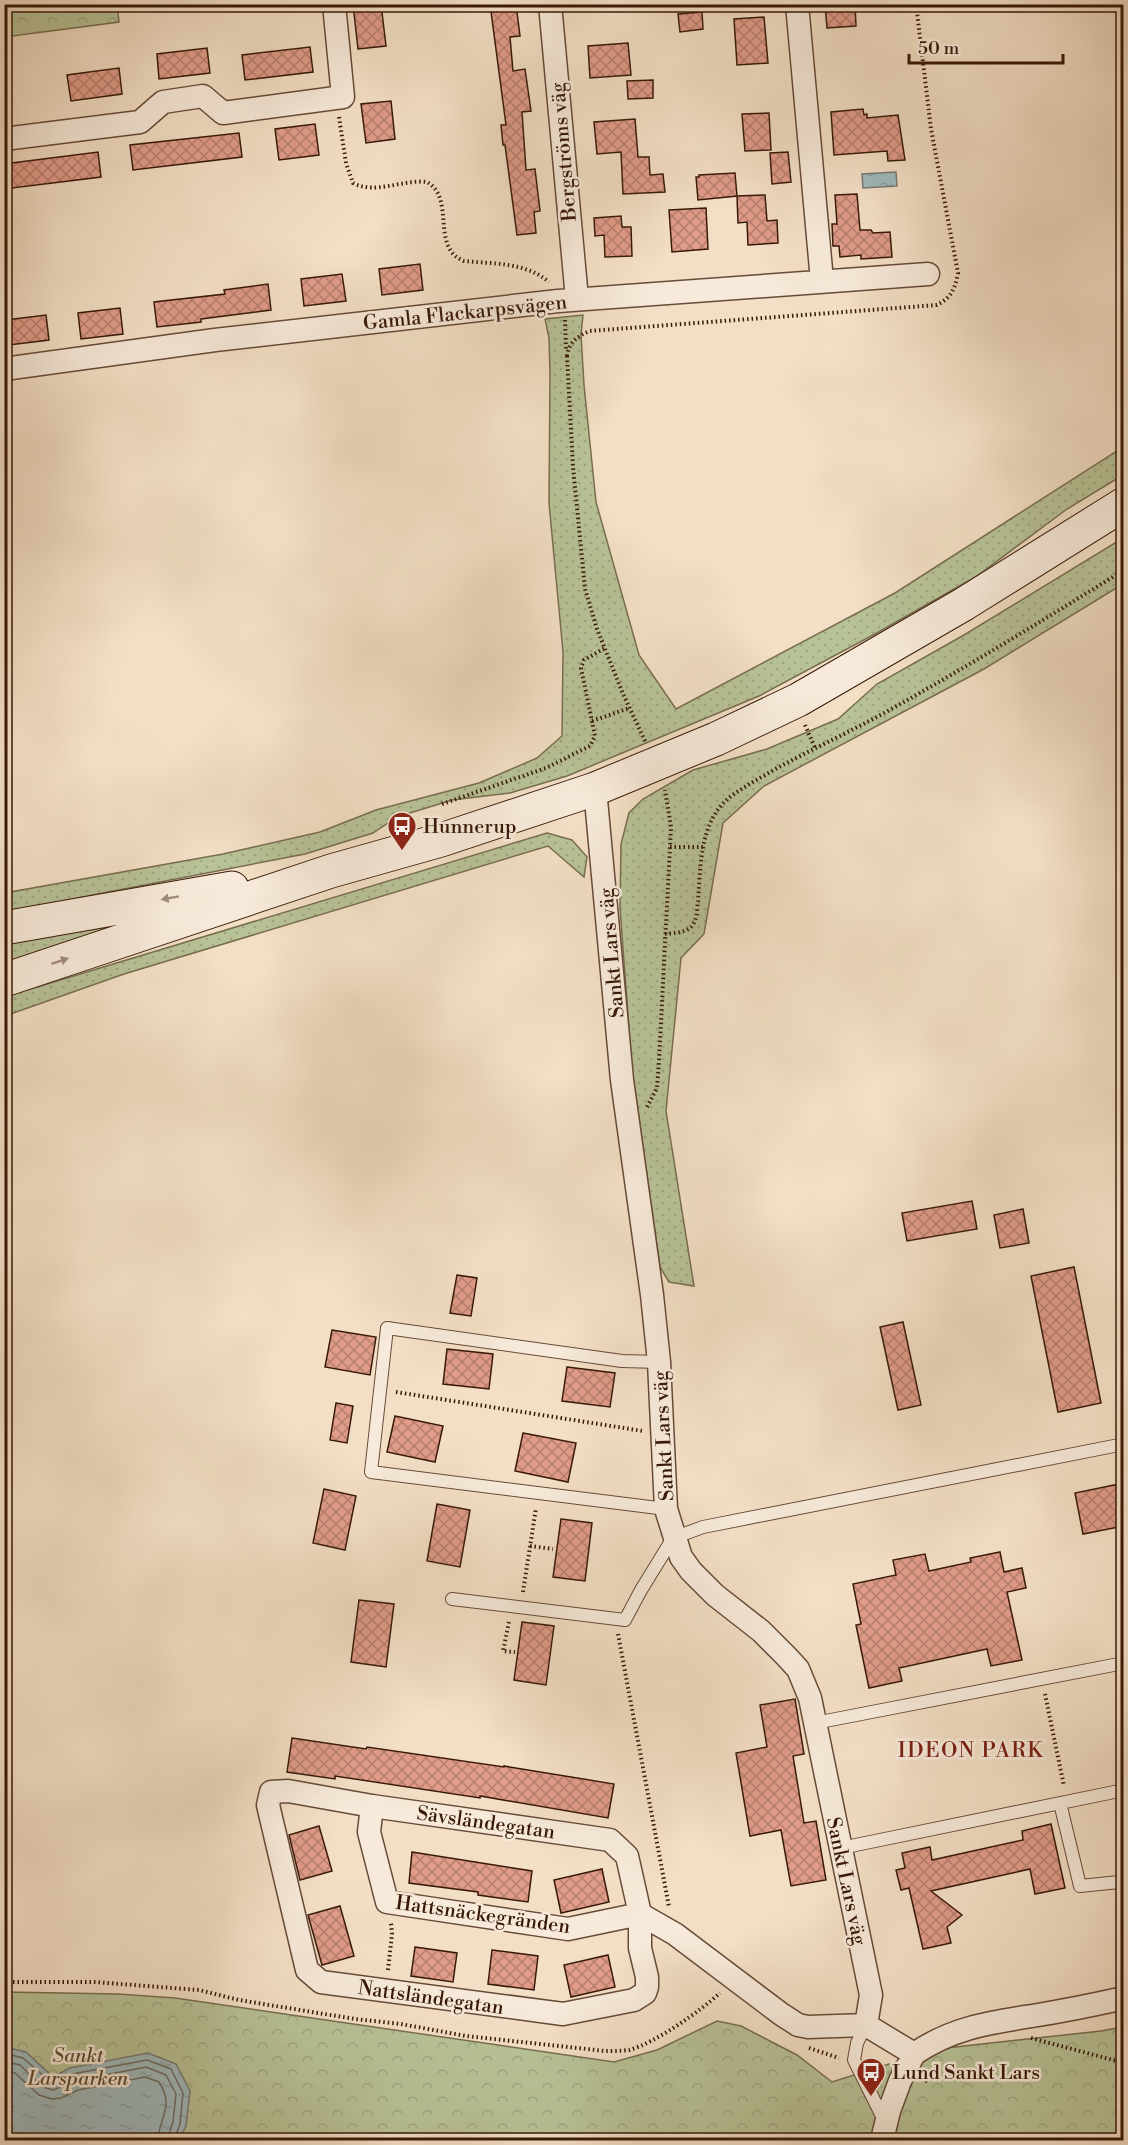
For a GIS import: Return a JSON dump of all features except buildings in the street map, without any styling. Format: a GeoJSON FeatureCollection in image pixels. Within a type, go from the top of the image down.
{"type":"FeatureCollection","features":[{"type":"Feature","properties":{"kind":"main road"},"geometry":{"type":"LineString","coordinates":[[4,980],[331,871],[441,840],[595,789],[716,739],[798,700],[964,604],[1124,504]]}},
{"type":"Feature","properties":{"kind":"main road"},"geometry":{"type":"LineString","coordinates":[[4,928],[331,871]]}},
{"type":"Feature","properties":{"kind":"street"},"geometry":{"type":"LineString","coordinates":[[4,139],[140,122],[163,102],[203,96],[223,113],[343,97],[334,4]]}},
{"type":"Feature","properties":{"kind":"street","name":"Bergströms väg"},"geometry":{"type":"LineString","coordinates":[[550,4],[566,300]]}},
{"type":"Feature","properties":{"kind":"street"},"geometry":{"type":"LineString","coordinates":[[796,4],[822,281]]}},
{"type":"Feature","properties":{"kind":"street","name":"Gamla Flackarpsvägen"},"geometry":{"type":"LineString","coordinates":[[4,369],[215,340],[566,300],[928,274]]}},
{"type":"Feature","properties":{"kind":"street","name":"Sankt Lars väg"},"geometry":{"type":"LineString","coordinates":[[595,789],[622,1080],[659,1362],[666,1509],[673,1538],[681,1557],[691,1571],[715,1595],[761,1631],[798,1669],[810,1698],[871,1995],[866,2025]]}},
{"type":"Feature","properties":{"kind":"street","name":"Sävsländegatan"},"geometry":{"type":"LineString","coordinates":[[268,1805],[271,1792],[288,1791],[372,1806],[610,1840],[627,1856],[640,1914]]}},
{"type":"Feature","properties":{"kind":"street","name":"Nattsländegatan"},"geometry":{"type":"LineString","coordinates":[[268,1805],[307,1970],[321,1982],[563,2014],[634,2000],[645,1993],[647,1987],[640,1948],[640,1914]]}},
{"type":"Feature","properties":{"kind":"street","name":"Hattsnäckegränden"},"geometry":{"type":"LineString","coordinates":[[372,1806],[369,1832],[387,1902],[568,1929],[640,1914]]}},
{"type":"Feature","properties":{"kind":"street"},"geometry":{"type":"LineString","coordinates":[[640,1914],[667,1930],[798,2025],[817,2028],[866,2025],[914,2054]]}},
{"type":"Feature","properties":{"kind":"street"},"geometry":{"type":"LineString","coordinates":[[884,2133],[896,2091],[914,2054],[931,2043],[962,2029],[995,2021],[1124,1998]]}},
{"type":"Feature","properties":{"kind":"lane"},"geometry":{"type":"LineString","coordinates":[[659,1362],[622,1361],[387,1328],[371,1472],[666,1509]]}},
{"type":"Feature","properties":{"kind":"lane"},"geometry":{"type":"LineString","coordinates":[[452,1599],[625,1620],[673,1538],[703,1527],[1124,1444]]}},
{"type":"Feature","properties":{"kind":"lane"},"geometry":{"type":"LineString","coordinates":[[815,1723],[1124,1663]]}},
{"type":"Feature","properties":{"kind":"lane"},"geometry":{"type":"LineString","coordinates":[[841,1848],[1124,1790]]}},
{"type":"Feature","properties":{"kind":"lane"},"geometry":{"type":"LineString","coordinates":[[1063,1802],[1080,1886],[1119,1882]]}},
{"type":"Feature","properties":{"kind":"lane"},"geometry":{"type":"LineString","coordinates":[[866,2025],[857,2043],[854,2060],[884,2133]]}},
{"type":"Feature","properties":{"kind":"path"},"geometry":{"type":"LineString","coordinates":[[4,10],[31,4]]}},
{"type":"Feature","properties":{"kind":"path"},"geometry":{"type":"LineString","coordinates":[[335,98],[346,164],[353,183],[371,187],[427,182],[434,186],[439,194],[447,242],[457,258],[464,261],[524,268],[541,275],[566,300],[573,468],[582,562],[590,609],[645,742]]}},
{"type":"Feature","properties":{"kind":"path"},"geometry":{"type":"LineString","coordinates":[[665,934],[691,928],[697,915],[703,847],[708,824],[729,798],[763,774],[856,728],[985,656],[1124,570]]}},
{"type":"Feature","properties":{"kind":"path"},"geometry":{"type":"LineString","coordinates":[[442,804],[546,768],[590,746],[594,740],[592,721],[581,668],[584,660],[605,648]]}},
{"type":"Feature","properties":{"kind":"path"},"geometry":{"type":"LineString","coordinates":[[592,721],[629,708]]}},
{"type":"Feature","properties":{"kind":"path"},"geometry":{"type":"LineString","coordinates":[[805,725],[815,748]]}},
{"type":"Feature","properties":{"kind":"path"},"geometry":{"type":"LineString","coordinates":[[646,1108],[657,1088],[671,827],[665,790]]}},
{"type":"Feature","properties":{"kind":"path"},"geometry":{"type":"LineString","coordinates":[[670,847],[703,847]]}},
{"type":"Feature","properties":{"kind":"path"},"geometry":{"type":"LineString","coordinates":[[381,1389],[662,1434]]}},
{"type":"Feature","properties":{"kind":"path"},"geometry":{"type":"LineString","coordinates":[[515,1652],[503,1651],[530,1546],[538,1492]]}},
{"type":"Feature","properties":{"kind":"path"},"geometry":{"type":"LineString","coordinates":[[530,1546],[553,1549]]}},
{"type":"Feature","properties":{"kind":"path"},"geometry":{"type":"LineString","coordinates":[[625,1620],[616,1636],[667,1930]]}},
{"type":"Feature","properties":{"kind":"path"},"geometry":{"type":"LineString","coordinates":[[1043,1680],[1063,1802]]}},
{"type":"Feature","properties":{"kind":"path"},"geometry":{"type":"LineString","coordinates":[[386,1991],[392,1934],[387,1902]]}},
{"type":"Feature","properties":{"kind":"path"},"geometry":{"type":"LineString","coordinates":[[4,1982],[94,1982],[199,1990],[250,2002],[466,2036],[605,2051],[628,2050],[650,2041],[698,2012],[724,1989]]}},
{"type":"Feature","properties":{"kind":"path"},"geometry":{"type":"LineString","coordinates":[[1021,2035],[1124,2063]]}},
{"type":"Feature","properties":{"kind":"green space"},"geometry":{"type":"Polygon","coordinates":[[[4,5],[117,5],[119,22],[5,37],[4,5]]]}},
{"type":"Feature","properties":{"kind":"green space"},"geometry":{"type":"Polygon","coordinates":[[[583,315],[581,335],[584,385],[596,502],[639,655],[676,709],[895,593],[1123,447],[1123,475],[1067,509],[977,576],[875,634],[759,696],[567,776],[510,793],[452,800],[397,817],[373,833],[305,854],[5,912],[5,893],[223,854],[320,832],[376,810],[479,783],[537,758],[562,736],[563,652],[549,503],[550,375],[549,338],[545,319],[583,315]]]}},
{"type":"Feature","properties":{"kind":"green space"},"geometry":{"type":"Polygon","coordinates":[[[1123,538],[1123,584],[984,669],[764,786],[723,823],[704,934],[681,958],[666,1111],[694,1286],[669,1282],[660,1267],[632,1068],[620,908],[621,844],[629,813],[643,799],[693,770],[767,749],[838,719],[877,684],[964,635],[1123,538]]]}},
{"type":"Feature","properties":{"kind":"green space"},"geometry":{"type":"Polygon","coordinates":[[[547,833],[572,840],[587,857],[584,877],[548,846],[124,974],[5,1016],[4,997],[547,833]]]}},
{"type":"Feature","properties":{"kind":"green space"},"geometry":{"type":"Polygon","coordinates":[[[119,920],[119,931],[5,967],[5,942],[119,920]]]}},
{"type":"Feature","properties":{"kind":"green space","name":"Sankt Larsparken"},"geometry":{"type":"Polygon","coordinates":[[[5,1992],[118,1994],[175,1998],[614,2062],[657,2050],[717,2021],[741,2026],[797,2055],[832,2082],[937,2049],[1123,2027],[1123,2140],[5,2140],[5,1992]]]}},
{"type":"Feature","properties":{"kind":"water"},"geometry":{"type":"Polygon","coordinates":[[[896,172],[897,186],[863,188],[862,174],[896,172]]]}},
{"type":"Feature","properties":{"kind":"water"},"geometry":{"type":"Polygon","coordinates":[[[5,2047],[26,2052],[53,2077],[70,2068],[148,2053],[176,2064],[190,2091],[186,2126],[179,2140],[5,2140],[5,2047]]]}},
{"type":"Feature","properties":{"kind":"place","name":"Hunnerup"},"geometry":{"type":"Point","coordinates":[402,852]}},
{"type":"Feature","properties":{"kind":"place","name":"Lund Sankt Lars"},"geometry":{"type":"Point","coordinates":[871,2098]}},
{"type":"Feature","properties":{"kind":"district","name":"IDEON PARK"},"geometry":{"type":"Point","coordinates":[971,1750]}}]}
